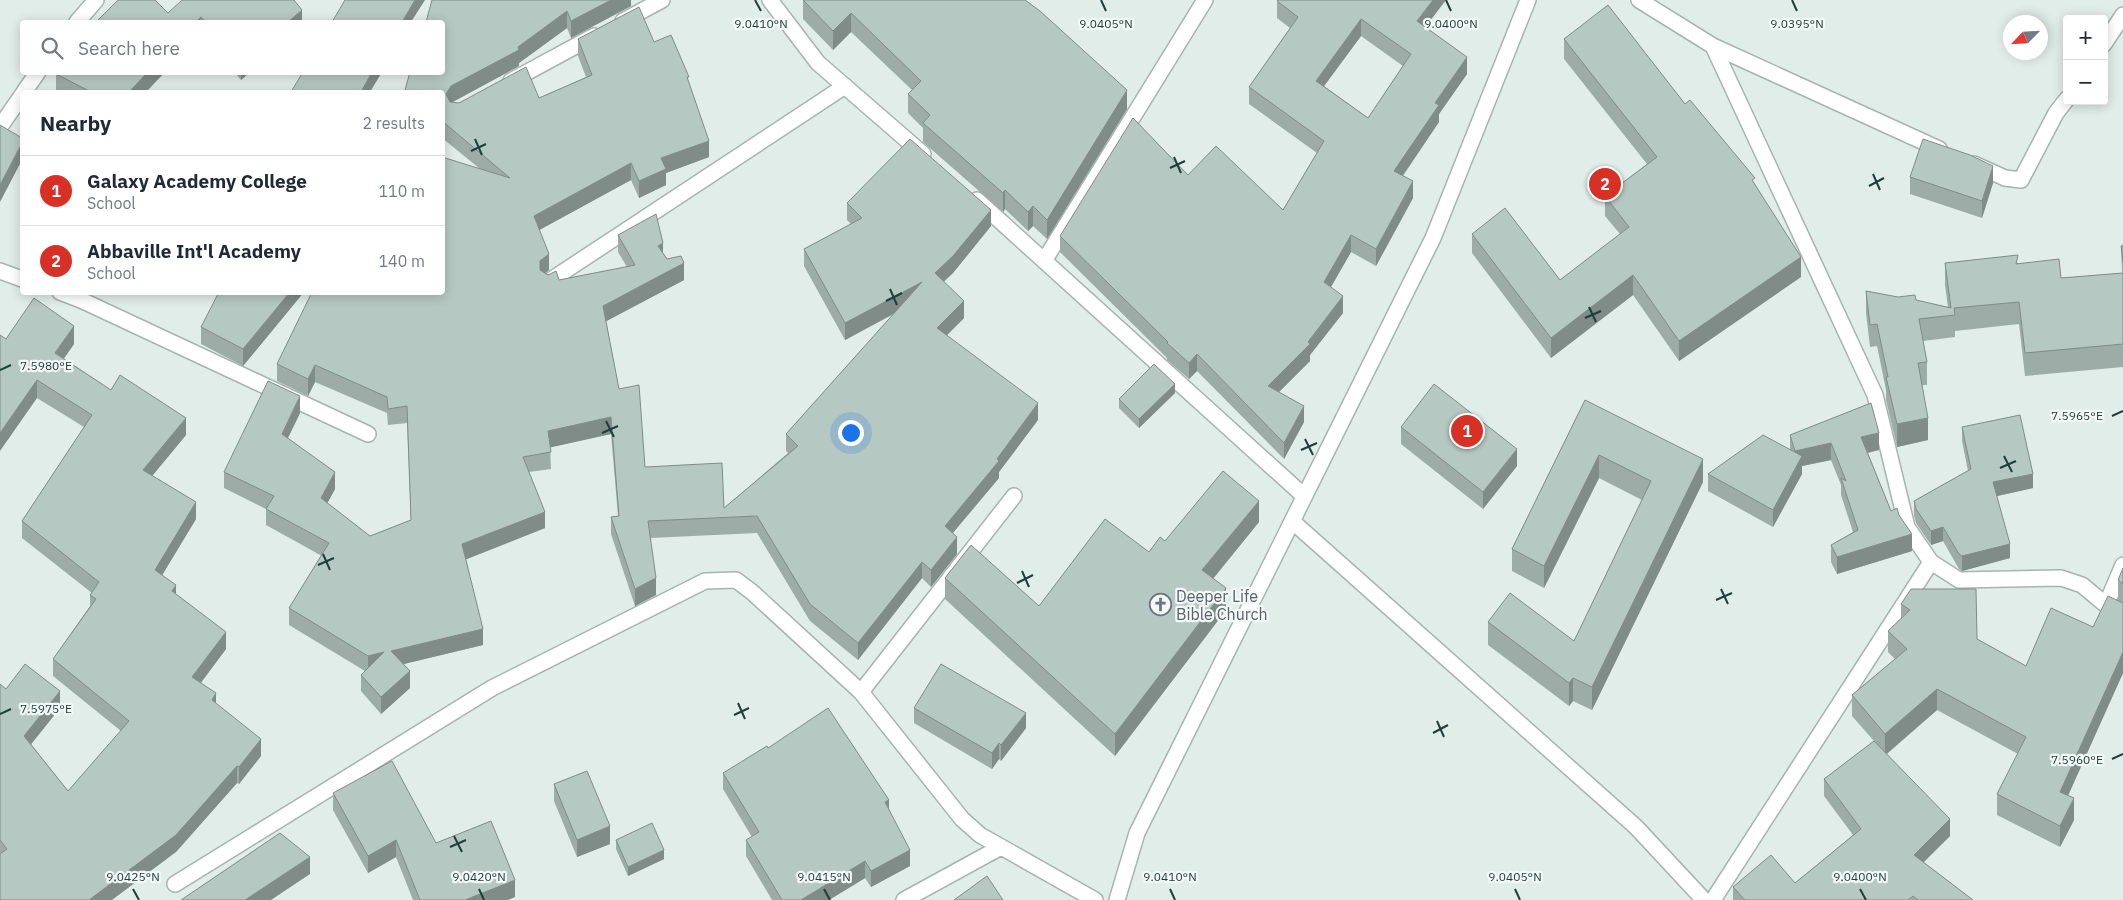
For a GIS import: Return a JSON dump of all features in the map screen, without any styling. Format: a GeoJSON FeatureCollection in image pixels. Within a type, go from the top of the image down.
{"type":"FeatureCollection","features":[{"type":"Feature","properties":{"kind":"street"},"geometry":{"type":"LineString","coordinates":[[79,20],[96,0]]}},
{"type":"Feature","properties":{"kind":"street"},"geometry":{"type":"LineString","coordinates":[[498,88],[662,0]]}},
{"type":"Feature","properties":{"kind":"street"},"geometry":{"type":"LineString","coordinates":[[770,0],[818,63],[931,161]]}},
{"type":"Feature","properties":{"kind":"street"},"geometry":{"type":"LineString","coordinates":[[1044,261],[1205,0]]}},
{"type":"Feature","properties":{"kind":"street"},"geometry":{"type":"LineString","coordinates":[[1117,900],[1137,833],[1433,238],[1528,0]]}},
{"type":"Feature","properties":{"kind":"street"},"geometry":{"type":"LineString","coordinates":[[1644,1],[1713,46],[2005,178],[2021,180],[2056,113],[2063,104]]}},
{"type":"Feature","properties":{"kind":"street"},"geometry":{"type":"LineString","coordinates":[[2108,38],[2123,14]]}},
{"type":"Feature","properties":{"kind":"street"},"geometry":{"type":"LineString","coordinates":[[1713,46],[1875,394],[1907,527],[1932,562],[1960,580],[2060,578],[2082,585],[2106,606],[2123,614]]}},
{"type":"Feature","properties":{"kind":"street"},"geometry":{"type":"LineString","coordinates":[[26,90],[36,75]]}},
{"type":"Feature","properties":{"kind":"street"},"geometry":{"type":"LineString","coordinates":[[548,282],[845,86]]}},
{"type":"Feature","properties":{"kind":"street"},"geometry":{"type":"LineString","coordinates":[[0,127],[20,98]]}},
{"type":"Feature","properties":{"kind":"street"},"geometry":{"type":"LineString","coordinates":[[967,192],[1304,496]]}},
{"type":"Feature","properties":{"kind":"street"},"geometry":{"type":"LineString","coordinates":[[0,271],[20,278]]}},
{"type":"Feature","properties":{"kind":"street"},"geometry":{"type":"LineString","coordinates":[[68,295],[368,434]]}},
{"type":"Feature","properties":{"kind":"street"},"geometry":{"type":"LineString","coordinates":[[861,692],[1014,496]]}},
{"type":"Feature","properties":{"kind":"street"},"geometry":{"type":"LineString","coordinates":[[1292,520],[1636,827],[1704,900]]}},
{"type":"Feature","properties":{"kind":"street"},"geometry":{"type":"LineString","coordinates":[[1713,900],[1932,562]]}},
{"type":"Feature","properties":{"kind":"street"},"geometry":{"type":"LineString","coordinates":[[2106,606],[2123,565]]}},
{"type":"Feature","properties":{"kind":"street"},"geometry":{"type":"LineString","coordinates":[[175,884],[492,688],[705,581],[736,580],[752,592],[861,692],[962,820],[980,835],[1095,900]]}},
{"type":"Feature","properties":{"kind":"street"},"geometry":{"type":"LineString","coordinates":[[904,900],[1001,847]]}},
{"type":"Feature","properties":{"kind":"building"},"geometry":{"type":"Polygon","coordinates":[[[118,0],[155,0],[168,13],[182,0],[294,0],[302,10],[290,20],[204,20],[201,17],[198,20],[98,20],[118,0]]]}},
{"type":"Feature","properties":{"kind":"building"},"geometry":{"type":"Polygon","coordinates":[[[345,0],[415,0],[403,20],[333,20],[345,0]]]}},
{"type":"Feature","properties":{"kind":"building"},"geometry":{"type":"Polygon","coordinates":[[[432,0],[611,0],[571,21],[567,11],[518,47],[519,50],[451,86],[446,94],[450,102],[459,103],[526,67],[539,98],[592,75],[578,39],[639,7],[654,42],[671,35],[689,77],[687,77],[709,141],[661,158],[666,169],[639,181],[631,163],[534,216],[549,254],[540,261],[540,270],[548,275],[556,271],[559,280],[635,265],[618,235],[656,214],[663,243],[658,246],[667,259],[681,256],[684,263],[603,306],[619,389],[639,385],[645,467],[722,463],[724,508],[798,446],[786,434],[922,282],[845,323],[804,249],[862,218],[847,203],[910,139],[991,210],[953,256],[935,273],[964,301],[937,328],[1038,403],[997,459],[999,461],[945,526],[957,537],[931,570],[922,562],[858,643],[810,604],[757,516],[648,521],[656,578],[635,589],[611,517],[619,516],[611,417],[548,431],[551,452],[523,457],[545,512],[462,544],[483,629],[391,651],[410,671],[381,697],[361,675],[384,652],[368,656],[289,608],[329,543],[266,509],[274,496],[224,472],[268,381],[300,396],[282,434],[335,472],[321,498],[370,536],[411,520],[407,406],[388,409],[387,397],[315,365],[308,379],[277,364],[311,295],[445,295],[445,158],[510,178],[445,124],[445,90],[405,90],[409,75],[445,75],[445,20],[427,20],[432,0]]]}},
{"type":"Feature","properties":{"kind":"building"},"geometry":{"type":"Polygon","coordinates":[[[803,0],[1025,0],[1040,11],[1127,90],[1047,220],[1033,206],[1028,212],[1005,190],[1003,193],[923,123],[930,115],[908,94],[921,81],[851,13],[833,31],[803,0]]]}},
{"type":"Feature","properties":{"kind":"building"},"geometry":{"type":"Polygon","coordinates":[[[1433,0],[1417,21],[1467,57],[1435,103],[1439,105],[1394,171],[1413,181],[1376,249],[1351,235],[1324,282],[1343,296],[1308,342],[1310,344],[1268,386],[1304,406],[1284,443],[1197,354],[1189,363],[1060,236],[1133,118],[1188,175],[1216,146],[1283,210],[1324,141],[1249,87],[1298,17],[1277,1],[1433,0]],[[1361,19],[1316,81],[1368,118],[1411,54],[1361,19]]]}},
{"type":"Feature","properties":{"kind":"building"},"geometry":{"type":"Polygon","coordinates":[[[1608,5],[1685,104],[1690,100],[1755,178],[1752,180],[1801,257],[1679,341],[1633,275],[1551,338],[1472,234],[1505,208],[1560,280],[1629,227],[1605,196],[1657,157],[1564,39],[1608,5]]]}},
{"type":"Feature","properties":{"kind":"building"},"geometry":{"type":"Polygon","coordinates":[[[58,75],[145,75],[131,90],[87,90],[58,75]]]}},
{"type":"Feature","properties":{"kind":"building"},"geometry":{"type":"Polygon","coordinates":[[[301,75],[370,75],[362,90],[292,90],[301,75]]]}},
{"type":"Feature","properties":{"kind":"building"},"geometry":{"type":"Polygon","coordinates":[[[0,125],[20,137],[20,147],[0,185],[0,125]]]}},
{"type":"Feature","properties":{"kind":"building"},"geometry":{"type":"Polygon","coordinates":[[[1923,139],[1970,155],[1993,166],[1982,201],[1910,177],[1923,139]]]}},
{"type":"Feature","properties":{"kind":"building"},"geometry":{"type":"Polygon","coordinates":[[[2123,245],[2123,262],[2121,246],[2123,245]]]}},
{"type":"Feature","properties":{"kind":"building"},"geometry":{"type":"Polygon","coordinates":[[[2018,255],[2016,264],[2059,259],[2061,278],[2123,273],[2123,344],[2025,353],[2019,302],[1954,308],[1955,315],[1919,319],[1927,362],[1918,363],[1928,418],[1897,424],[1886,377],[1888,377],[1877,324],[1870,325],[1866,291],[1898,297],[1915,295],[1916,300],[1951,308],[1945,263],[2018,255]]]}},
{"type":"Feature","properties":{"kind":"building"},"geometry":{"type":"Polygon","coordinates":[[[217,295],[288,295],[243,349],[201,327],[217,295]]]}},
{"type":"Feature","properties":{"kind":"building"},"geometry":{"type":"Polygon","coordinates":[[[34,298],[74,326],[55,353],[111,390],[120,375],[186,418],[143,470],[196,502],[155,570],[176,585],[172,591],[226,632],[192,677],[216,693],[212,700],[261,739],[239,767],[237,766],[176,835],[89,900],[0,900],[0,854],[7,849],[0,840],[0,684],[6,689],[25,664],[60,691],[24,736],[68,791],[129,721],[53,659],[96,599],[90,595],[99,582],[22,521],[92,415],[37,380],[0,433],[0,335],[6,339],[34,298]]]}},
{"type":"Feature","properties":{"kind":"building"},"geometry":{"type":"Polygon","coordinates":[[[1154,364],[1175,384],[1139,419],[1119,399],[1154,364]]]}},
{"type":"Feature","properties":{"kind":"building"},"geometry":{"type":"Polygon","coordinates":[[[1434,384],[1517,449],[1483,492],[1401,427],[1434,384]]]}},
{"type":"Feature","properties":{"kind":"building"},"geometry":{"type":"Polygon","coordinates":[[[1585,400],[1703,459],[1592,687],[1573,678],[1569,683],[1488,622],[1510,593],[1574,641],[1651,481],[1599,455],[1544,566],[1512,549],[1585,400]]]}},
{"type":"Feature","properties":{"kind":"building"},"geometry":{"type":"Polygon","coordinates":[[[1871,403],[1879,433],[1861,437],[1891,511],[1897,508],[1899,515],[1912,534],[1837,557],[1831,545],[1858,530],[1841,478],[1846,481],[1831,443],[1795,451],[1790,435],[1871,403]]]}},
{"type":"Feature","properties":{"kind":"building"},"geometry":{"type":"Polygon","coordinates":[[[2020,415],[2033,474],[1993,482],[2010,544],[1962,556],[1943,527],[1931,531],[1916,509],[1914,501],[1971,469],[1962,427],[2020,415]]]}},
{"type":"Feature","properties":{"kind":"building"},"geometry":{"type":"Polygon","coordinates":[[[1763,435],[1802,456],[1773,510],[1708,474],[1763,435]]]}},
{"type":"Feature","properties":{"kind":"building"},"geometry":{"type":"Polygon","coordinates":[[[1223,471],[1259,501],[1202,570],[1226,588],[1115,734],[945,578],[971,545],[1039,606],[1105,519],[1149,552],[1160,537],[1165,541],[1223,471]]]}},
{"type":"Feature","properties":{"kind":"building"},"geometry":{"type":"Polygon","coordinates":[[[2123,568],[2123,584],[2118,580],[2123,568]]]}},
{"type":"Feature","properties":{"kind":"building"},"geometry":{"type":"Polygon","coordinates":[[[1911,589],[1976,589],[1977,639],[2026,666],[2051,608],[2093,627],[2108,596],[2123,603],[2123,652],[2060,792],[2074,798],[2060,826],[1997,794],[2026,737],[1937,689],[1885,734],[1852,695],[1907,649],[1888,631],[1910,610],[1901,604],[1911,589]]]}},
{"type":"Feature","properties":{"kind":"building"},"geometry":{"type":"Polygon","coordinates":[[[941,664],[1026,713],[1001,745],[999,743],[992,753],[914,708],[941,664]]]}},
{"type":"Feature","properties":{"kind":"building"},"geometry":{"type":"Polygon","coordinates":[[[828,708],[889,800],[885,802],[910,850],[871,871],[865,861],[801,900],[782,900],[746,840],[759,832],[723,773],[767,746],[768,748],[828,708]]]}},
{"type":"Feature","properties":{"kind":"building"},"geometry":{"type":"Polygon","coordinates":[[[1874,741],[1950,819],[1914,855],[1973,900],[1918,900],[1913,896],[1908,900],[1745,900],[1733,887],[1771,855],[1795,883],[1861,829],[1824,779],[1874,741]]]}},
{"type":"Feature","properties":{"kind":"building"},"geometry":{"type":"Polygon","coordinates":[[[392,761],[436,843],[491,821],[515,880],[465,900],[420,900],[396,840],[368,856],[333,793],[392,761]]]}},
{"type":"Feature","properties":{"kind":"building"},"geometry":{"type":"Polygon","coordinates":[[[587,771],[610,826],[577,840],[554,784],[587,771]]]}},
{"type":"Feature","properties":{"kind":"building"},"geometry":{"type":"Polygon","coordinates":[[[652,823],[664,850],[628,867],[616,840],[652,823]]]}},
{"type":"Feature","properties":{"kind":"building"},"geometry":{"type":"Polygon","coordinates":[[[280,833],[310,857],[245,900],[181,900],[280,833]]]}},
{"type":"Feature","properties":{"kind":"building"},"geometry":{"type":"Polygon","coordinates":[[[987,876],[1003,900],[954,900],[987,876]]]}},
{"type":"Feature","properties":{"kind":"place","name":"Abbaville Int'l Academy"},"geometry":{"type":"Point","coordinates":[1605,184]}},
{"type":"Feature","properties":{"kind":"place","name":"Galaxy Academy College"},"geometry":{"type":"Point","coordinates":[1467,431]}},
{"type":"Feature","properties":{"kind":"place","name":"Deeper Life Bible Church"},"geometry":{"type":"Point","coordinates":[1160,605]}}]}
